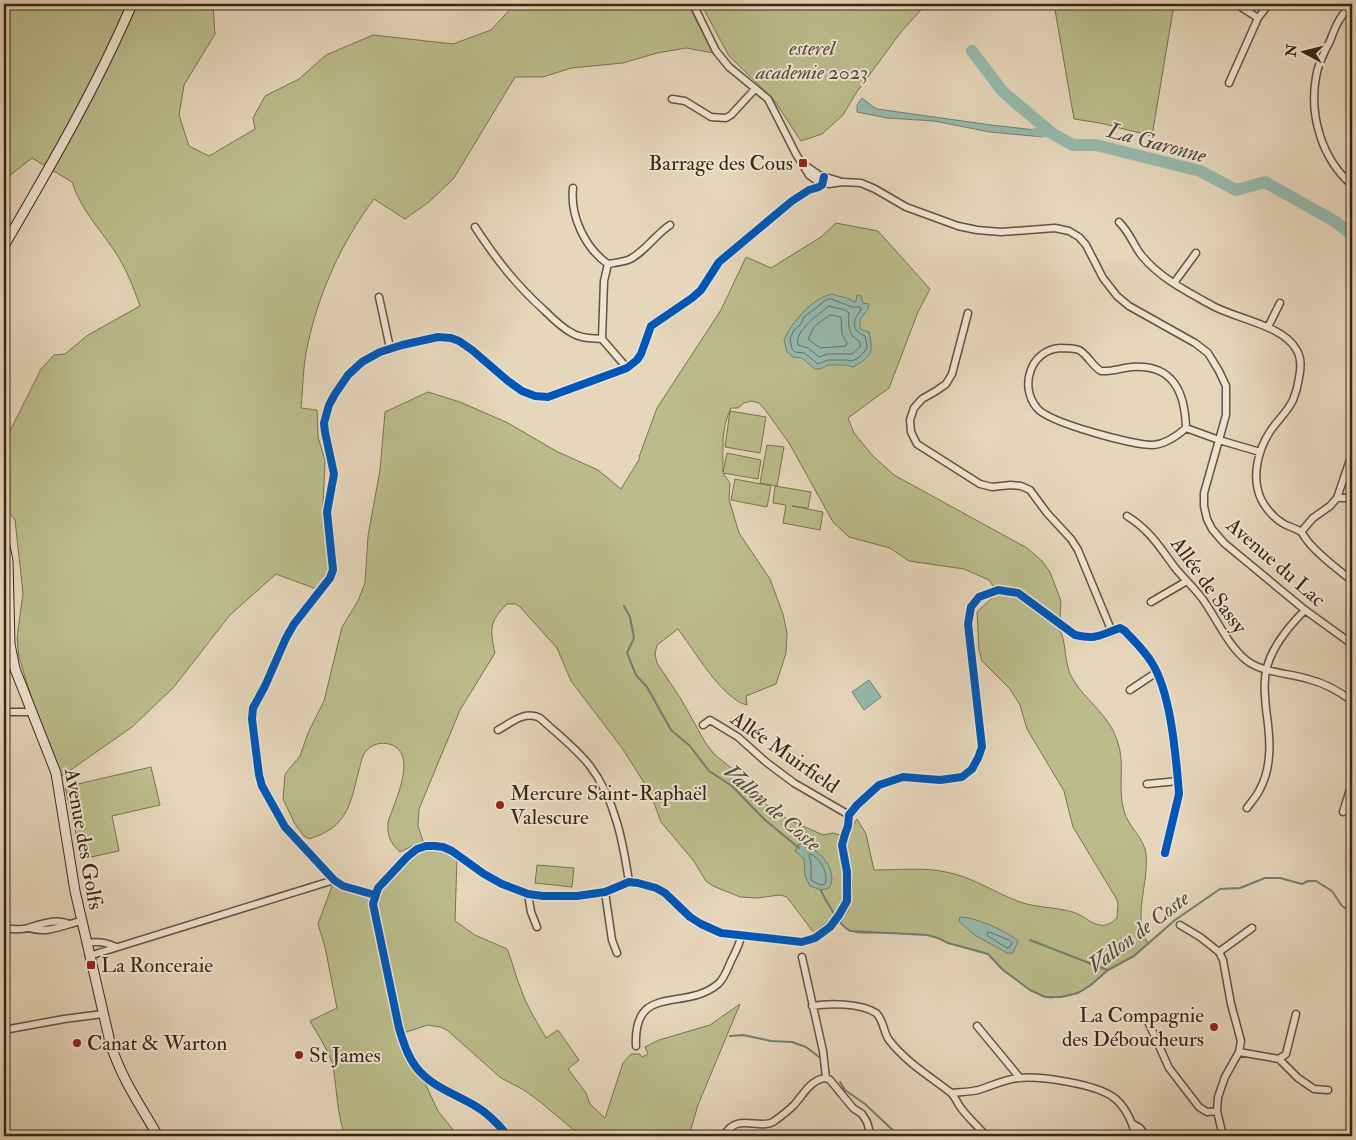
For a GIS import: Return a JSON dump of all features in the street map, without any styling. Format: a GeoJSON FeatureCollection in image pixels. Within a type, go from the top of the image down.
{"type":"FeatureCollection","features":[{"type":"Feature","properties":{"kind":"main road"},"geometry":{"type":"LineString","coordinates":[[4,246],[97,81],[132,4]]}},
{"type":"Feature","properties":{"kind":"main road","name":"Avenue des Golfs"},"geometry":{"type":"LineString","coordinates":[[4,541],[8,561],[10,644],[15,669],[56,773],[81,921],[116,1062],[124,1080],[158,1136]]}},
{"type":"Feature","properties":{"kind":"street","name":"Avenue du Lac"},"geometry":{"type":"LineString","coordinates":[[693,4],[716,52],[729,67],[768,99],[796,154],[820,178]]}},
{"type":"Feature","properties":{"kind":"street"},"geometry":{"type":"LineString","coordinates":[[1236,4],[1258,18]]}},
{"type":"Feature","properties":{"kind":"street"},"geometry":{"type":"LineString","coordinates":[[1229,83],[1258,18],[1269,4]]}},
{"type":"Feature","properties":{"kind":"street"},"geometry":{"type":"LineString","coordinates":[[1349,8],[1341,16],[1322,56],[1316,75],[1314,108],[1316,123],[1330,158],[1341,176],[1352,185]]}},
{"type":"Feature","properties":{"kind":"street"},"geometry":{"type":"LineString","coordinates":[[672,99],[685,101],[711,117],[726,118],[755,89]]}},
{"type":"Feature","properties":{"kind":"street","name":"Avenue du Lac"},"geometry":{"type":"LineString","coordinates":[[803,163],[809,175],[843,182],[861,183],[906,206],[964,228],[1001,232],[1060,228],[1074,234],[1086,245],[1103,278],[1117,296],[1129,306],[1195,343],[1208,354],[1219,371],[1226,386],[1226,415],[1204,493],[1204,506],[1212,529],[1224,543],[1305,610],[1352,644]]}},
{"type":"Feature","properties":{"kind":"street"},"geometry":{"type":"LineString","coordinates":[[809,175],[809,190]]}},
{"type":"Feature","properties":{"kind":"street"},"geometry":{"type":"LineString","coordinates":[[375,895],[343,886],[334,880],[285,827],[262,786],[252,714],[286,638],[294,624],[326,583],[333,570],[327,512],[334,474],[324,423],[329,405],[353,369],[371,356],[390,348],[438,337],[459,341],[508,381],[522,391],[534,396],[548,397],[627,368],[641,354],[652,326],[692,298],[701,290],[719,262],[792,201],[809,190],[820,178]]}},
{"type":"Feature","properties":{"kind":"street"},"geometry":{"type":"LineString","coordinates":[[573,188],[574,213],[587,243],[599,258],[608,264],[627,260],[636,255],[670,225]]}},
{"type":"Feature","properties":{"kind":"street"},"geometry":{"type":"LineString","coordinates":[[1119,222],[1128,230],[1140,254],[1154,269],[1174,283],[1226,313],[1268,328],[1288,339],[1296,348],[1301,368],[1293,401],[1271,431],[1260,452],[1257,467],[1257,483],[1261,498],[1270,512],[1284,524],[1301,532],[1308,543],[1352,582]]}},
{"type":"Feature","properties":{"kind":"street"},"geometry":{"type":"LineString","coordinates":[[475,227],[497,262],[526,294],[557,323],[573,334],[587,338],[602,339]]}},
{"type":"Feature","properties":{"kind":"street"},"geometry":{"type":"LineString","coordinates":[[1174,283],[1196,253]]}},
{"type":"Feature","properties":{"kind":"street"},"geometry":{"type":"LineString","coordinates":[[608,264],[604,281],[602,339],[627,368]]}},
{"type":"Feature","properties":{"kind":"street"},"geometry":{"type":"LineString","coordinates":[[380,297],[390,348]]}},
{"type":"Feature","properties":{"kind":"street"},"geometry":{"type":"LineString","coordinates":[[1268,328],[1280,303]]}},
{"type":"Feature","properties":{"kind":"street"},"geometry":{"type":"LineString","coordinates":[[968,313],[952,374],[946,384],[922,399],[914,408],[910,420],[911,432],[917,444],[980,484],[992,487],[1022,486],[1030,490],[1078,550],[1112,632]]}},
{"type":"Feature","properties":{"kind":"street"},"geometry":{"type":"LineString","coordinates":[[1067,348],[1078,350],[1101,371],[1134,367],[1149,368],[1165,374],[1175,383],[1181,396],[1186,415],[1186,428],[1167,441],[1153,445],[1133,442],[1062,423],[1046,416],[1037,408],[1030,395],[1029,380],[1032,364],[1039,356],[1052,349],[1067,348]]}},
{"type":"Feature","properties":{"kind":"street"},"geometry":{"type":"LineString","coordinates":[[1186,428],[1260,452]]}},
{"type":"Feature","properties":{"kind":"street"},"geometry":{"type":"LineString","coordinates":[[1301,532],[1313,518],[1330,506],[1337,498],[1352,454]]}},
{"type":"Feature","properties":{"kind":"street"},"geometry":{"type":"LineString","coordinates":[[1337,498],[1352,498]]}},
{"type":"Feature","properties":{"kind":"street","name":"Allée de Sassy"},"geometry":{"type":"LineString","coordinates":[[1127,516],[1152,536],[1202,598],[1236,650],[1247,661],[1266,669],[1309,679],[1329,687],[1352,701]]}},
{"type":"Feature","properties":{"kind":"street"},"geometry":{"type":"LineString","coordinates":[[1151,602],[1187,581]]}},
{"type":"Feature","properties":{"kind":"street"},"geometry":{"type":"LineString","coordinates":[[508,1136],[484,1112],[438,1086],[416,1066],[405,1047],[399,1028],[373,904],[378,888],[392,872],[411,853],[426,846],[443,847],[502,884],[528,894],[561,897],[605,892],[629,882],[646,884],[665,893],[690,917],[721,933],[802,942],[815,938],[830,926],[847,901],[847,872],[842,845],[848,826],[849,815],[857,805],[879,785],[903,778],[953,780],[962,777],[972,770],[982,747],[968,624],[971,607],[979,597],[994,590],[1018,593],[1076,635],[1097,637],[1120,628],[1125,630],[1146,654],[1158,672],[1166,701],[1179,794],[1165,853]]}},
{"type":"Feature","properties":{"kind":"street"},"geometry":{"type":"LineString","coordinates":[[1247,808],[1260,788],[1267,770],[1270,752],[1265,694],[1266,669],[1270,657],[1281,638],[1305,610]]}},
{"type":"Feature","properties":{"kind":"street"},"geometry":{"type":"LineString","coordinates":[[1130,690],[1158,672]]}},
{"type":"Feature","properties":{"kind":"street"},"geometry":{"type":"LineString","coordinates":[[4,712],[32,712]]}},
{"type":"Feature","properties":{"kind":"street"},"geometry":{"type":"LineString","coordinates":[[498,730],[524,716],[533,714],[540,718],[590,766],[606,795],[619,830],[629,882]]}},
{"type":"Feature","properties":{"kind":"street","name":"Allée Muirfield"},"geometry":{"type":"LineString","coordinates":[[703,725],[710,720],[738,737],[766,762],[794,783],[849,815]]}},
{"type":"Feature","properties":{"kind":"street"},"geometry":{"type":"LineString","coordinates":[[1147,784],[1178,781]]}},
{"type":"Feature","properties":{"kind":"street"},"geometry":{"type":"LineString","coordinates":[[1343,812],[1352,783]]}},
{"type":"Feature","properties":{"kind":"street"},"geometry":{"type":"LineString","coordinates":[[89,956],[245,907],[321,886],[334,880]]}},
{"type":"Feature","properties":{"kind":"street"},"geometry":{"type":"LineString","coordinates":[[605,892],[612,940],[617,952]]}},
{"type":"Feature","properties":{"kind":"street"},"geometry":{"type":"LineString","coordinates":[[528,894],[531,912],[537,927]]}},
{"type":"Feature","properties":{"kind":"street"},"geometry":{"type":"LineString","coordinates":[[8,929],[29,928],[35,924],[63,921],[69,924],[81,921]]}},
{"type":"Feature","properties":{"kind":"street"},"geometry":{"type":"LineString","coordinates":[[1180,926],[1200,937],[1220,952],[1241,1041],[1239,1052],[1225,1077],[1218,1097],[1217,1112],[1223,1136]]}},
{"type":"Feature","properties":{"kind":"street"},"geometry":{"type":"LineString","coordinates":[[1220,952],[1252,928]]}},
{"type":"Feature","properties":{"kind":"street"},"geometry":{"type":"LineString","coordinates":[[636,1046],[637,1026],[641,1014],[652,1004],[694,997],[718,984],[726,974],[741,936]]}},
{"type":"Feature","properties":{"kind":"street"},"geometry":{"type":"LineString","coordinates":[[86,943],[102,942],[116,947]]}},
{"type":"Feature","properties":{"kind":"street"},"geometry":{"type":"LineString","coordinates":[[802,957],[823,1051],[826,1078]]}},
{"type":"Feature","properties":{"kind":"street"},"geometry":{"type":"LineString","coordinates":[[812,1006],[824,1004],[851,1005],[875,1013],[881,1019],[888,1039],[913,1064],[951,1093],[961,1109],[986,1136]]}},
{"type":"Feature","properties":{"kind":"street"},"geometry":{"type":"LineString","coordinates":[[4,1030],[104,1014]]}},
{"type":"Feature","properties":{"kind":"street"},"geometry":{"type":"LineString","coordinates":[[1279,1059],[1286,1054],[1296,1014]]}},
{"type":"Feature","properties":{"kind":"street"},"geometry":{"type":"LineString","coordinates":[[1146,1017],[1169,1068],[1199,1107],[1207,1112],[1217,1112]]}},
{"type":"Feature","properties":{"kind":"street"},"geometry":{"type":"LineString","coordinates":[[977,1026],[1020,1078]]}},
{"type":"Feature","properties":{"kind":"street"},"geometry":{"type":"LineString","coordinates":[[1239,1052],[1279,1059],[1298,1078],[1314,1089],[1328,1090]]}},
{"type":"Feature","properties":{"kind":"street"},"geometry":{"type":"LineString","coordinates":[[724,1136],[730,1127],[737,1124],[773,1121],[793,1106],[816,1081],[826,1078],[830,1080],[852,1108],[862,1114],[867,1122],[871,1136]]}},
{"type":"Feature","properties":{"kind":"street"},"geometry":{"type":"LineString","coordinates":[[951,1093],[976,1091],[1020,1078],[1043,1078],[1069,1082],[1100,1090],[1113,1097],[1123,1107],[1133,1124],[1136,1136]]}},
{"type":"Feature","properties":{"kind":"street"},"geometry":{"type":"LineString","coordinates":[[1133,1124],[1140,1128],[1146,1136]]}},
{"type":"Feature","properties":{"kind":"green space"},"geometry":{"type":"Polygon","coordinates":[[[4,4],[213,4],[215,34],[184,85],[179,115],[189,146],[209,156],[255,129],[253,118],[265,96],[299,79],[326,55],[373,35],[453,44],[491,30],[515,4],[688,4],[713,53],[686,48],[657,53],[623,63],[571,68],[543,77],[515,77],[454,178],[429,202],[405,219],[374,199],[341,251],[324,289],[317,308],[305,363],[301,408],[317,410],[318,437],[325,460],[323,505],[334,564],[319,590],[276,574],[230,615],[173,688],[132,727],[62,776],[56,778],[19,657],[17,638],[23,593],[15,520],[4,506],[4,443],[41,369],[54,355],[65,354],[88,335],[140,306],[122,264],[85,209],[72,182],[32,158],[4,180],[4,4]]]}},
{"type":"Feature","properties":{"kind":"green space","name":"esterel academie 2023"},"geometry":{"type":"Polygon","coordinates":[[[701,4],[915,4],[921,10],[901,32],[856,93],[843,115],[822,134],[801,141],[774,100],[729,56],[701,4]]]}},
{"type":"Feature","properties":{"kind":"green space"},"geometry":{"type":"Polygon","coordinates":[[[1054,4],[1174,4],[1152,136],[1100,123],[1074,119],[1054,4]]]}},
{"type":"Feature","properties":{"kind":"green space"},"geometry":{"type":"Polygon","coordinates":[[[836,223],[878,231],[930,289],[918,312],[889,388],[848,418],[854,433],[873,456],[894,475],[1027,548],[1042,561],[1050,572],[1061,601],[1060,619],[1020,590],[993,586],[989,580],[964,569],[909,561],[890,548],[849,537],[833,522],[789,443],[759,403],[751,401],[744,403],[738,408],[731,408],[724,431],[723,472],[727,453],[761,460],[758,479],[723,473],[730,483],[729,499],[739,533],[770,579],[783,614],[787,633],[786,653],[776,684],[746,696],[747,705],[728,694],[718,684],[678,629],[657,645],[655,654],[657,663],[681,699],[705,742],[714,754],[751,786],[762,801],[779,815],[823,835],[833,833],[840,835],[844,885],[841,903],[835,915],[814,933],[787,897],[780,895],[757,898],[740,897],[713,886],[706,881],[693,860],[661,822],[650,792],[622,748],[571,681],[557,648],[516,604],[507,604],[494,621],[492,638],[495,653],[460,710],[419,809],[418,826],[423,841],[400,852],[390,838],[388,822],[399,791],[404,767],[403,757],[398,749],[383,743],[372,746],[364,753],[350,804],[340,821],[322,834],[309,839],[304,836],[295,824],[283,799],[285,774],[300,756],[308,733],[324,701],[342,627],[358,601],[365,583],[368,536],[380,470],[385,412],[428,392],[460,402],[508,423],[556,451],[598,470],[621,489],[640,458],[657,408],[721,310],[746,257],[771,268],[821,237],[836,223]]]}},
{"type":"Feature","properties":{"kind":"green space"},"geometry":{"type":"Polygon","coordinates":[[[730,411],[766,417],[760,453],[725,447],[730,411]]]}},
{"type":"Feature","properties":{"kind":"green space"},"geometry":{"type":"Polygon","coordinates":[[[767,445],[784,447],[777,486],[760,483],[767,445]]]}},
{"type":"Feature","properties":{"kind":"green space"},"geometry":{"type":"Polygon","coordinates":[[[735,479],[771,486],[767,507],[731,500],[735,479]]]}},
{"type":"Feature","properties":{"kind":"green space"},"geometry":{"type":"Polygon","coordinates":[[[775,486],[811,492],[808,508],[792,506],[823,512],[820,530],[783,523],[786,505],[773,503],[775,486]]]}},
{"type":"Feature","properties":{"kind":"green space"},"geometry":{"type":"Polygon","coordinates":[[[994,593],[1007,594],[1024,600],[1060,631],[1071,676],[1108,722],[1117,740],[1121,758],[1121,793],[1124,811],[1145,848],[1146,866],[1141,922],[1148,944],[1134,956],[1108,970],[1084,990],[1070,995],[1045,997],[1030,990],[1003,970],[988,954],[948,943],[938,938],[927,935],[896,933],[860,933],[850,931],[841,924],[848,911],[852,891],[851,872],[847,856],[847,840],[857,819],[866,834],[874,870],[937,870],[975,881],[1020,902],[1073,912],[1095,924],[1105,925],[1117,918],[1118,903],[1116,898],[1073,827],[1064,791],[1027,729],[1020,705],[1010,689],[982,661],[979,650],[977,612],[991,599],[994,593]]]}},
{"type":"Feature","properties":{"kind":"green space"},"geometry":{"type":"Polygon","coordinates":[[[151,767],[160,805],[112,816],[119,851],[82,859],[65,787],[151,767]]]}},
{"type":"Feature","properties":{"kind":"green space"},"geometry":{"type":"Polygon","coordinates":[[[436,848],[457,857],[455,921],[475,935],[507,949],[532,1014],[546,1038],[558,1030],[579,1060],[568,1069],[586,1093],[590,1104],[605,1118],[623,1063],[631,1054],[640,1054],[642,1057],[648,1054],[645,1047],[659,1040],[710,1025],[740,1004],[698,1105],[689,1136],[581,1136],[524,1090],[501,1078],[447,1030],[428,1025],[397,1035],[409,1064],[422,1077],[438,1111],[458,1136],[345,1136],[339,1111],[332,1062],[310,1021],[337,1008],[325,947],[318,924],[332,886],[336,885],[341,889],[363,896],[380,893],[387,882],[414,857],[424,851],[436,848]]]}},
{"type":"Feature","properties":{"kind":"green space"},"geometry":{"type":"Polygon","coordinates":[[[537,865],[574,868],[572,887],[535,883],[537,865]]]}},
{"type":"Feature","properties":{"kind":"water"},"geometry":{"type":"Polygon","coordinates":[[[862,98],[877,109],[1044,131],[1043,137],[990,132],[934,121],[887,118],[857,112],[857,105],[862,98]]]}},
{"type":"Feature","properties":{"kind":"water"},"geometry":{"type":"Polygon","coordinates":[[[832,294],[854,302],[857,295],[861,296],[863,303],[869,304],[868,309],[860,319],[860,329],[869,332],[871,350],[864,360],[853,367],[828,365],[815,369],[802,358],[793,357],[787,352],[784,340],[797,319],[810,306],[817,300],[832,294]]]}},
{"type":"Feature","properties":{"kind":"water"},"geometry":{"type":"Polygon","coordinates":[[[869,680],[881,697],[864,710],[852,692],[869,680]]]}},
{"type":"Feature","properties":{"kind":"water"},"geometry":{"type":"Polygon","coordinates":[[[799,844],[813,849],[825,860],[829,867],[832,881],[829,888],[821,890],[810,886],[805,876],[804,859],[795,851],[799,844]]]}},
{"type":"Feature","properties":{"kind":"water"},"geometry":{"type":"Polygon","coordinates":[[[960,917],[982,922],[1013,937],[1018,941],[1013,953],[1007,953],[973,934],[959,921],[960,917]]]}},
{"type":"Feature","properties":{"kind":"waterway","name":"La Garonne"},"geometry":{"type":"LineString","coordinates":[[972,51],[1003,92],[1053,134],[1073,145],[1096,145],[1200,171],[1236,190],[1265,182],[1336,222],[1352,235]]}},
{"type":"Feature","properties":{"kind":"waterway"},"geometry":{"type":"LineString","coordinates":[[1035,132],[1053,134]]}},
{"type":"Feature","properties":{"kind":"waterway","name":"Vallon de Coste"},"geometry":{"type":"LineString","coordinates":[[624,606],[630,617],[634,638],[627,653],[636,675],[647,687],[671,730],[690,746],[709,771],[732,786],[765,820],[799,848]]}},
{"type":"Feature","properties":{"kind":"waterway","name":"Vallon de Coste"},"geometry":{"type":"LineString","coordinates":[[821,890],[838,920],[850,931],[927,935],[988,954],[1003,970],[1030,990],[1045,997],[1061,997],[1078,993],[1091,985],[1108,970],[1134,956],[1175,920],[1220,889],[1240,888],[1265,878],[1280,878],[1302,884],[1308,881],[1316,881],[1332,891],[1342,906],[1352,912]]}},
{"type":"Feature","properties":{"kind":"waterway"},"geometry":{"type":"LineString","coordinates":[[1030,940],[1107,970]]}},
{"type":"Feature","properties":{"kind":"waterway"},"geometry":{"type":"LineString","coordinates":[[730,1036],[743,1035],[771,1041],[792,1042],[806,1047],[819,1057]]}},
{"type":"Feature","properties":{"kind":"waterway"},"geometry":{"type":"LineString","coordinates":[[840,1082],[845,1090],[865,1104],[899,1136]]}},
{"type":"Feature","properties":{"kind":"cycle path"},"geometry":{"type":"LineString","coordinates":[[375,895],[343,886],[334,880],[285,827],[262,786],[252,719],[253,708],[286,638],[294,624],[330,578],[333,570],[327,512],[334,474],[324,423],[329,405],[335,394],[348,375],[362,362],[380,352],[438,337],[459,341],[508,381],[522,391],[535,396],[548,397],[627,368],[641,354],[651,326],[692,298],[701,290],[719,262],[792,201],[809,190],[822,185],[824,177]]}},
{"type":"Feature","properties":{"kind":"cycle path"},"geometry":{"type":"LineString","coordinates":[[508,1136],[494,1120],[481,1110],[429,1080],[410,1058],[399,1028],[373,904],[378,888],[417,849],[435,846],[452,851],[484,874],[502,884],[528,894],[577,896],[605,892],[629,882],[638,883],[656,888],[665,893],[690,917],[721,933],[802,942],[815,938],[830,927],[847,901],[847,872],[842,845],[848,826],[849,815],[857,805],[879,785],[903,777],[940,780],[962,777],[972,769],[978,758],[982,747],[968,624],[971,607],[979,597],[998,590],[1018,593],[1075,635],[1094,637],[1120,628],[1143,650],[1158,675],[1163,689],[1173,737],[1178,781],[1179,794],[1165,853]]}},
{"type":"Feature","properties":{"kind":"place","name":"Barrage des Cous"},"geometry":{"type":"Point","coordinates":[803,163]}},
{"type":"Feature","properties":{"kind":"place","name":"Mercure Saint-Raphaël Valescure"},"geometry":{"type":"Point","coordinates":[500,805]}},
{"type":"Feature","properties":{"kind":"place","name":"La Ronceraie"},"geometry":{"type":"Point","coordinates":[91,965]}},
{"type":"Feature","properties":{"kind":"place","name":"La Compagnie des Déboucheurs"},"geometry":{"type":"Point","coordinates":[1214,1027]}},
{"type":"Feature","properties":{"kind":"place","name":"Canat & Warton"},"geometry":{"type":"Point","coordinates":[77,1043]}},
{"type":"Feature","properties":{"kind":"place","name":"St James"},"geometry":{"type":"Point","coordinates":[299,1055]}}]}
